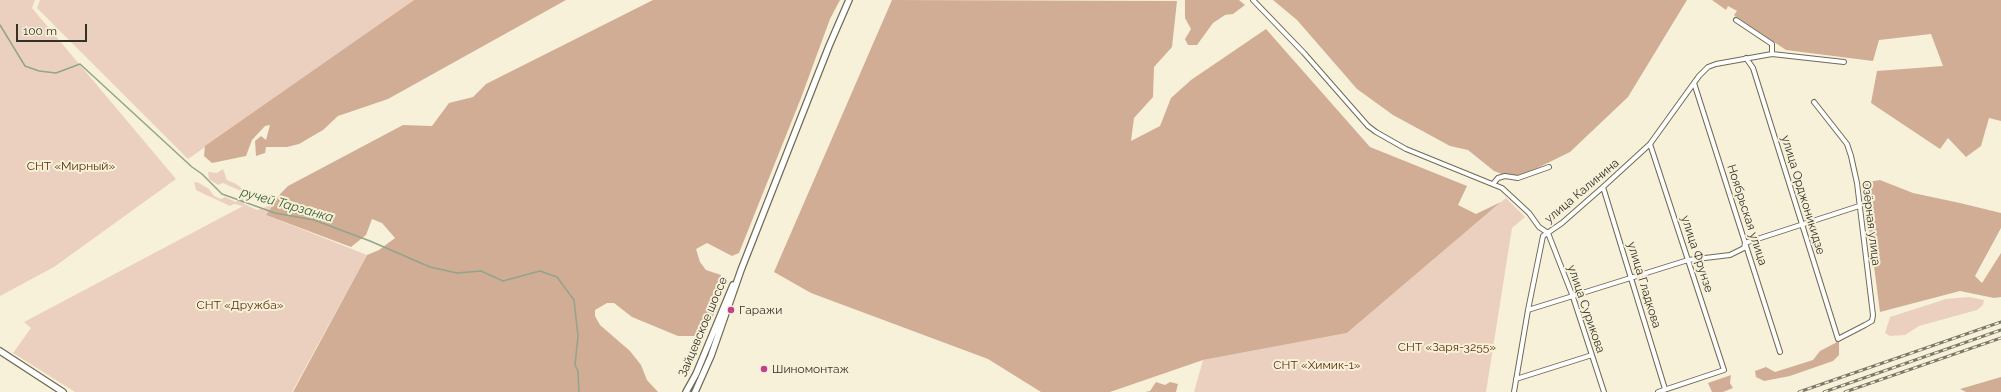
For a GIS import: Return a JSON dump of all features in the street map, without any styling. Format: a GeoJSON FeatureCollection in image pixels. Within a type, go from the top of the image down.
{"type":"FeatureCollection","features":[{"type":"Feature","properties":{"kind":"main road"},"geometry":{"type":"LineString","coordinates":[[740,271],[829,46],[849,0]]}},
{"type":"Feature","properties":{"kind":"main road","name":"Зайцевское шоссе"},"geometry":{"type":"LineString","coordinates":[[686,392],[740,271]]}},
{"type":"Feature","properties":{"kind":"main road","name":"Зайцевское шоссе"},"geometry":{"type":"LineString","coordinates":[[695,392],[722,327],[740,271]]}},
{"type":"Feature","properties":{"kind":"main road"},"geometry":{"type":"LineString","coordinates":[[0,351],[63,392]]}},
{"type":"Feature","properties":{"kind":"street"},"geometry":{"type":"LineString","coordinates":[[1253,0],[1304,54],[1368,126],[1406,149],[1493,184],[1509,194],[1529,213],[1539,227],[1548,233]]}},
{"type":"Feature","properties":{"kind":"street"},"geometry":{"type":"LineString","coordinates":[[1736,20],[1772,44],[1772,54]]}},
{"type":"Feature","properties":{"kind":"street","name":"улица Калинина"},"geometry":{"type":"LineString","coordinates":[[1514,392],[1528,310],[1543,236],[1603,188],[1650,144],[1694,83],[1708,67],[1746,58],[1772,54],[1844,62]]}},
{"type":"Feature","properties":{"kind":"street","name":"улица Орджоникидзе"},"geometry":{"type":"LineString","coordinates":[[1746,58],[1752,68],[1838,339]]}},
{"type":"Feature","properties":{"kind":"street","name":"Ноябрьская улица"},"geometry":{"type":"LineString","coordinates":[[1694,83],[1780,352]]}},
{"type":"Feature","properties":{"kind":"street","name":"Озёрная улица"},"geometry":{"type":"LineString","coordinates":[[1814,102],[1847,144],[1857,183],[1872,320],[1838,339]]}},
{"type":"Feature","properties":{"kind":"street","name":"улица Фрунзе"},"geometry":{"type":"LineString","coordinates":[[1650,144],[1724,370],[1665,389]]}},
{"type":"Feature","properties":{"kind":"street"},"geometry":{"type":"LineString","coordinates":[[1493,184],[1498,178],[1505,176],[1518,178],[1549,167]]}},
{"type":"Feature","properties":{"kind":"street","name":"улица Гладкова"},"geometry":{"type":"LineString","coordinates":[[1603,188],[1665,389]]}},
{"type":"Feature","properties":{"kind":"street"},"geometry":{"type":"LineString","coordinates":[[1528,310],[1688,260],[1730,256],[1744,248],[1745,243],[1859,206]]}},
{"type":"Feature","properties":{"kind":"street","name":"улица Сурикова"},"geometry":{"type":"LineString","coordinates":[[1548,233],[1573,297],[1604,392]]}},
{"type":"Feature","properties":{"kind":"street"},"geometry":{"type":"LineString","coordinates":[[1516,379],[1592,355]]}},
{"type":"Feature","properties":{"kind":"street"},"geometry":{"type":"LineString","coordinates":[[1658,392],[1665,389]]}},
{"type":"Feature","properties":{"kind":"green space","name":"СНТ «Мирный»"},"geometry":{"type":"Polygon","coordinates":[[[0,0],[35,0],[32,8],[176,179],[54,267],[0,296],[0,0]]]}},
{"type":"Feature","properties":{"kind":"green space"},"geometry":{"type":"Polygon","coordinates":[[[40,0],[414,0],[188,159],[37,8],[40,0]]]}},
{"type":"Feature","properties":{"kind":"green space"},"geometry":{"type":"Polygon","coordinates":[[[223,169],[227,180],[236,184],[247,192],[243,192],[223,183],[218,185],[209,179],[208,172],[217,173],[223,169]]]}},
{"type":"Feature","properties":{"kind":"green space","name":"СНТ «Дружба»"},"geometry":{"type":"Polygon","coordinates":[[[194,182],[199,183],[209,189],[214,196],[221,199],[225,197],[236,202],[240,197],[243,198],[244,204],[257,210],[269,206],[270,203],[265,199],[258,198],[257,194],[263,193],[273,196],[273,204],[266,215],[367,255],[292,392],[75,392],[13,353],[31,328],[24,322],[243,206],[234,204],[230,206],[202,193],[196,190],[194,182]]]}},
{"type":"Feature","properties":{"kind":"green space"},"geometry":{"type":"Polygon","coordinates":[[[1506,198],[1525,217],[1512,228],[1486,392],[1194,392],[1203,360],[1347,333],[1506,198]]]}},
{"type":"Feature","properties":{"kind":"green space"},"geometry":{"type":"Polygon","coordinates":[[[1969,297],[1984,300],[1983,305],[1977,310],[1919,326],[1905,335],[1890,336],[1885,333],[1890,317],[1946,299],[1969,297]]]}},
{"type":"Feature","properties":{"kind":"shaded area"},"geometry":{"type":"Polygon","coordinates":[[[414,0],[566,0],[388,99],[338,116],[323,130],[299,144],[287,147],[266,147],[265,153],[256,156],[255,141],[261,136],[266,140],[270,125],[265,126],[252,140],[246,156],[212,163],[204,156],[205,146],[414,0]]]}},
{"type":"Feature","properties":{"kind":"shaded area"},"geometry":{"type":"Polygon","coordinates":[[[653,0],[840,0],[830,19],[801,98],[739,253],[732,256],[707,243],[696,249],[700,262],[706,270],[721,275],[717,309],[708,324],[696,336],[678,336],[632,317],[614,303],[607,303],[595,310],[595,316],[600,325],[630,351],[641,365],[647,380],[658,392],[293,392],[367,255],[379,250],[395,238],[382,223],[372,219],[366,235],[351,247],[266,215],[281,193],[288,186],[403,125],[432,126],[449,103],[473,97],[486,84],[653,0]]]}},
{"type":"Feature","properties":{"kind":"shaded area"},"geometry":{"type":"Polygon","coordinates":[[[892,0],[1177,1],[1172,47],[1154,67],[1153,97],[1134,118],[1131,141],[1160,126],[1171,98],[1191,80],[1266,29],[1370,147],[1467,186],[1458,205],[1476,214],[1501,202],[1347,333],[1203,360],[1110,392],[1041,392],[988,359],[811,293],[774,272],[892,0]]]}},
{"type":"Feature","properties":{"kind":"shaded area"},"geometry":{"type":"Polygon","coordinates":[[[1185,0],[1239,0],[1245,5],[1233,14],[1225,15],[1213,23],[1197,45],[1188,45],[1185,39],[1191,29],[1185,18],[1185,0]]]}},
{"type":"Feature","properties":{"kind":"shaded area"},"geometry":{"type":"Polygon","coordinates":[[[1273,0],[1687,0],[1628,97],[1570,152],[1515,179],[1494,171],[1468,150],[1450,146],[1393,115],[1357,89],[1297,20],[1273,0]]]}},
{"type":"Feature","properties":{"kind":"shaded area"},"geometry":{"type":"Polygon","coordinates":[[[1712,0],[2001,0],[2001,121],[1989,118],[1981,146],[1966,157],[1948,138],[1940,149],[1871,103],[1877,71],[1943,66],[1931,34],[1879,40],[1873,61],[1786,50],[1734,15],[1737,11],[1728,6],[1726,10],[1712,0]]]}},
{"type":"Feature","properties":{"kind":"shaded area"},"geometry":{"type":"Polygon","coordinates":[[[1880,180],[1913,193],[2001,213],[2001,228],[1975,276],[1982,283],[2001,253],[2001,297],[1994,298],[1960,291],[1880,312],[1863,183],[1880,180]]]}},
{"type":"Feature","properties":{"kind":"shaded area"},"geometry":{"type":"Polygon","coordinates":[[[1839,341],[1839,355],[1833,361],[1790,376],[1764,381],[1756,377],[1755,371],[1766,367],[1775,372],[1813,360],[1820,351],[1839,341]]]}},
{"type":"Feature","properties":{"kind":"shaded area"},"geometry":{"type":"Polygon","coordinates":[[[1731,375],[1730,383],[1733,388],[1723,392],[1712,392],[1708,383],[1731,375]]]}},
{"type":"Feature","properties":{"kind":"shaded area"},"geometry":{"type":"Polygon","coordinates":[[[2001,377],[2001,392],[1966,392],[1960,389],[2001,377]]]}},
{"type":"Feature","properties":{"kind":"shaded area"},"geometry":{"type":"Polygon","coordinates":[[[1156,382],[1165,385],[1170,382],[1178,384],[1176,392],[1145,392],[1150,391],[1156,382]]]}},
{"type":"Feature","properties":{"kind":"waterway","name":"ручей Тарзанка"},"geometry":{"type":"LineString","coordinates":[[0,25],[25,66],[39,71],[56,73],[80,64],[192,167],[202,174],[222,194],[275,213],[314,220],[370,241],[430,267],[457,273],[481,271],[503,281],[540,271],[557,277],[574,300],[578,336],[575,365],[578,371],[579,392]]}},
{"type":"Feature","properties":{"kind":"railway"},"geometry":{"type":"LineString","coordinates":[[1799,392],[2001,322]]}},
{"type":"Feature","properties":{"kind":"railway"},"geometry":{"type":"LineString","coordinates":[[1824,392],[2001,330]]}},
{"type":"Feature","properties":{"kind":"railway"},"geometry":{"type":"LineString","coordinates":[[1845,392],[2001,338]]}},
{"type":"Feature","properties":{"kind":"place","name":"Гаражи"},"geometry":{"type":"Point","coordinates":[731,310]}},
{"type":"Feature","properties":{"kind":"place","name":"Шиномонтаж"},"geometry":{"type":"Point","coordinates":[764,369]}},
{"type":"Feature","properties":{"kind":"park label","name":"СНТ «Заря-3255»"},"geometry":{"type":"Point","coordinates":[1447,347]}},
{"type":"Feature","properties":{"kind":"park label","name":"СНТ «Химик-1»"},"geometry":{"type":"Point","coordinates":[1317,365]}}]}
